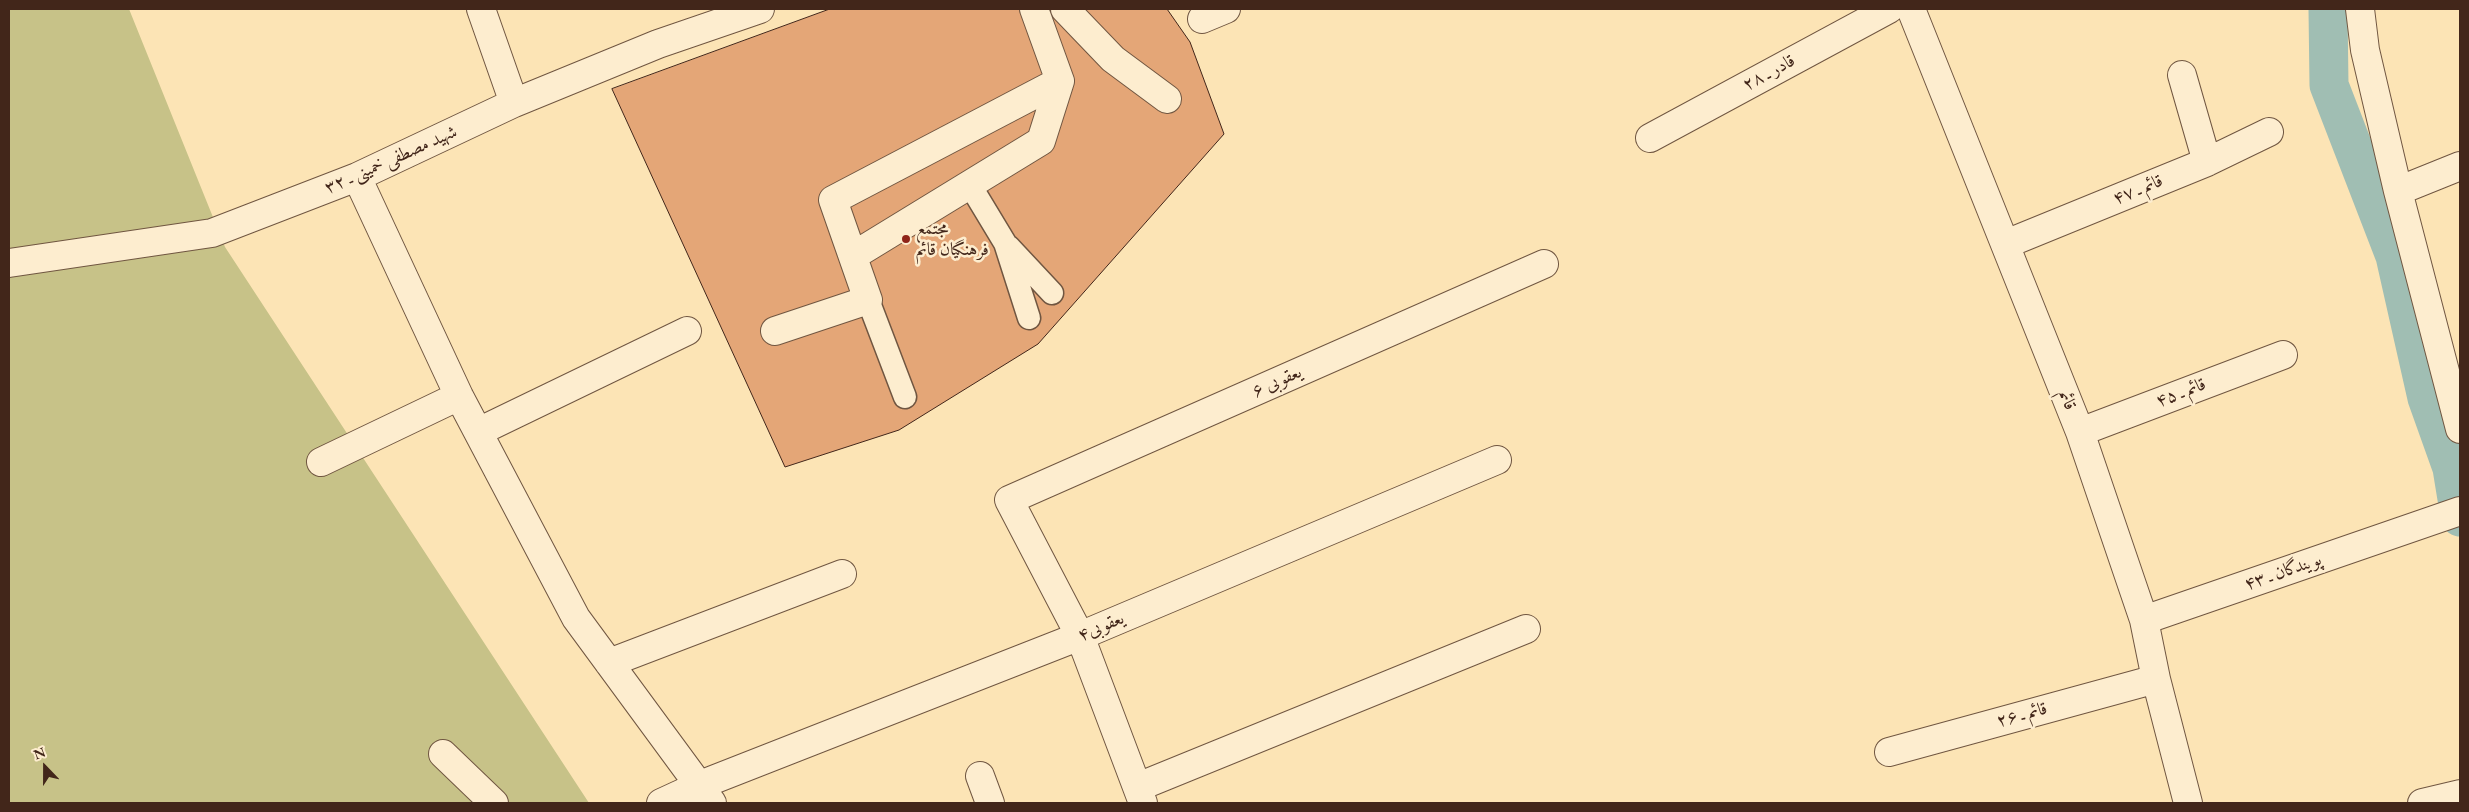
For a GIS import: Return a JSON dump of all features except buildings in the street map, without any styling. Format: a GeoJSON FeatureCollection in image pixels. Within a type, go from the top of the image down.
{"type":"FeatureCollection","features":[{"type":"Feature","properties":{"kind":"street"},"geometry":{"type":"LineString","coordinates":[[481,9],[514,104]]}},
{"type":"Feature","properties":{"kind":"street","name":"شهید مصطفی خمینی ـ ۳۲"},"geometry":{"type":"LineString","coordinates":[[9,263],[212,233],[357,178],[514,104],[658,44],[709,17],[760,9]]}},
{"type":"Feature","properties":{"kind":"street"},"geometry":{"type":"LineString","coordinates":[[853,256],[1041,141],[1060,81],[1034,9]]}},
{"type":"Feature","properties":{"kind":"street"},"geometry":{"type":"LineString","coordinates":[[1065,9],[1113,59],[1166,99]]}},
{"type":"Feature","properties":{"kind":"street","name":"قادر ـ ۲۸"},"geometry":{"type":"LineString","coordinates":[[1650,138],[1889,9]]}},
{"type":"Feature","properties":{"kind":"street","name":"قائم"},"geometry":{"type":"LineString","coordinates":[[1911,9],[2080,432],[2144,620],[2156,679],[2188,803]]}},
{"type":"Feature","properties":{"kind":"street"},"geometry":{"type":"LineString","coordinates":[[2360,9],[2365,50],[2398,191],[2460,429]]}},
{"type":"Feature","properties":{"kind":"street"},"geometry":{"type":"LineString","coordinates":[[2182,75],[2207,162]]}},
{"type":"Feature","properties":{"kind":"street"},"geometry":{"type":"LineString","coordinates":[[775,331],[868,300],[833,200],[1060,81]]}},
{"type":"Feature","properties":{"kind":"street","name":"قائم ـ ۴۷"},"geometry":{"type":"LineString","coordinates":[[2006,244],[2207,162],[2270,132]]}},
{"type":"Feature","properties":{"kind":"street"},"geometry":{"type":"LineString","coordinates":[[2398,191],[2460,166]]}},
{"type":"Feature","properties":{"kind":"street"},"geometry":{"type":"LineString","coordinates":[[357,178],[459,396],[576,618],[706,794]]}},
{"type":"Feature","properties":{"kind":"street","name":"یعقوبی ۶"},"geometry":{"type":"LineString","coordinates":[[1080,636],[1009,500],[1544,264]]}},
{"type":"Feature","properties":{"kind":"street"},"geometry":{"type":"LineString","coordinates":[[478,432],[687,331]]}},
{"type":"Feature","properties":{"kind":"street","name":"قائم ـ ۴۵"},"geometry":{"type":"LineString","coordinates":[[2080,432],[2283,355]]}},
{"type":"Feature","properties":{"kind":"street"},"geometry":{"type":"LineString","coordinates":[[321,462],[459,396]]}},
{"type":"Feature","properties":{"kind":"street","name":"یعقوبی۴"},"geometry":{"type":"LineString","coordinates":[[661,803],[706,794],[1497,460]]}},
{"type":"Feature","properties":{"kind":"street","name":"پویندگان ـ ۴۳"},"geometry":{"type":"LineString","coordinates":[[2144,620],[2460,511]]}},
{"type":"Feature","properties":{"kind":"street"},"geometry":{"type":"LineString","coordinates":[[610,663],[842,574]]}},
{"type":"Feature","properties":{"kind":"street"},"geometry":{"type":"LineString","coordinates":[[1080,636],[1140,795],[1526,629]]}},
{"type":"Feature","properties":{"kind":"street","name":"قائم ـ ۲۶"},"geometry":{"type":"LineString","coordinates":[[1889,752],[2156,679]]}},
{"type":"Feature","properties":{"kind":"street"},"geometry":{"type":"LineString","coordinates":[[443,754],[494,803]]}},
{"type":"Feature","properties":{"kind":"street"},"geometry":{"type":"LineString","coordinates":[[980,776],[990,803]]}},
{"type":"Feature","properties":{"kind":"street"},"geometry":{"type":"LineString","coordinates":[[2422,803],[2460,794]]}},
{"type":"Feature","properties":{"kind":"lane"},"geometry":{"type":"LineString","coordinates":[[970,185],[1005,243],[1052,293]]}},
{"type":"Feature","properties":{"kind":"lane"},"geometry":{"type":"LineString","coordinates":[[1005,243],[1029,318]]}},
{"type":"Feature","properties":{"kind":"lane"},"geometry":{"type":"LineString","coordinates":[[868,300],[905,397]]}},
{"type":"Feature","properties":{"kind":"shaded area"},"geometry":{"type":"Polygon","coordinates":[[[9,9],[129,9],[225,247],[589,803],[9,803],[9,9]]]}},
{"type":"Feature","properties":{"kind":"waterway"},"geometry":{"type":"LineString","coordinates":[[2328,9],[2329,85],[2395,256],[2427,398],[2452,468],[2460,517]]}},
{"type":"Feature","properties":{"kind":"place","name":"مجتمع فرهنگیان قائم"},"geometry":{"type":"Point","coordinates":[906,239]}}]}
